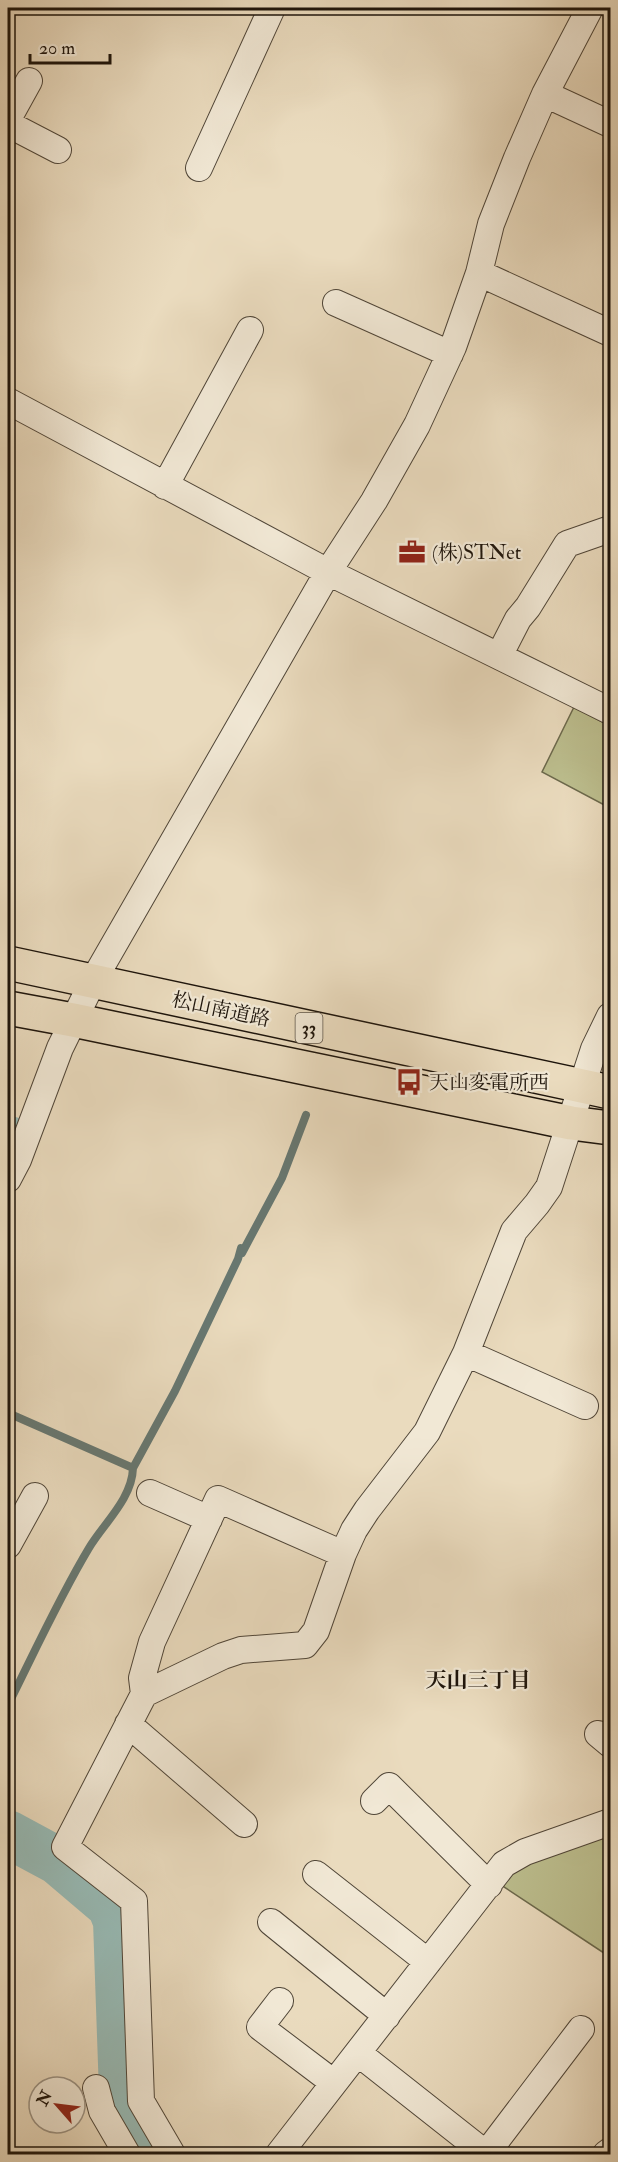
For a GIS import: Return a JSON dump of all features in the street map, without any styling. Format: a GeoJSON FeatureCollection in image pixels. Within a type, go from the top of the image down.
{"type":"FeatureCollection","features":[{"type":"Feature","properties":{"kind":"highway","name":"松山南道路"},"geometry":{"type":"LineString","coordinates":[[8,963],[597,1089]]}},
{"type":"Feature","properties":{"kind":"highway","name":"松山南道路"},"geometry":{"type":"LineString","coordinates":[[8,1008],[571,1123],[610,1128]]}},
{"type":"Feature","properties":{"kind":"street"},"geometry":{"type":"LineString","coordinates":[[198,168],[272,8]]}},
{"type":"Feature","properties":{"kind":"street"},"geometry":{"type":"LineString","coordinates":[[8,1179],[18,1160],[60,1048],[93,981],[328,572],[374,501],[417,424],[450,354],[479,273],[491,224],[545,94],[590,8]]}},
{"type":"Feature","properties":{"kind":"street"},"geometry":{"type":"LineString","coordinates":[[8,119],[29,81]]}},
{"type":"Feature","properties":{"kind":"street"},"geometry":{"type":"LineString","coordinates":[[545,94],[610,124]]}},
{"type":"Feature","properties":{"kind":"street"},"geometry":{"type":"LineString","coordinates":[[8,124],[58,150]]}},
{"type":"Feature","properties":{"kind":"street"},"geometry":{"type":"LineString","coordinates":[[479,273],[610,333]]}},
{"type":"Feature","properties":{"kind":"street"},"geometry":{"type":"LineString","coordinates":[[336,303],[450,354]]}},
{"type":"Feature","properties":{"kind":"street"},"geometry":{"type":"LineString","coordinates":[[165,486],[250,330]]}},
{"type":"Feature","properties":{"kind":"street"},"geometry":{"type":"LineString","coordinates":[[8,401],[328,572],[610,711]]}},
{"type":"Feature","properties":{"kind":"street"},"geometry":{"type":"LineString","coordinates":[[499,656],[518,619],[528,608],[567,544],[610,529]]}},
{"type":"Feature","properties":{"kind":"street"},"geometry":{"type":"LineString","coordinates":[[144,1694],[223,1656],[241,1650],[304,1645],[316,1631],[343,1554],[354,1530],[427,1432],[466,1353],[490,1295],[503,1253],[514,1231],[549,1187],[571,1123],[597,1089],[594,1049],[610,1016]]}},
{"type":"Feature","properties":{"kind":"street"},"geometry":{"type":"LineString","coordinates":[[466,1353],[585,1406]]}},
{"type":"Feature","properties":{"kind":"street"},"geometry":{"type":"LineString","coordinates":[[150,1493],[209,1520]]}},
{"type":"Feature","properties":{"kind":"street"},"geometry":{"type":"LineString","coordinates":[[8,1545],[34,1496]]}},
{"type":"Feature","properties":{"kind":"street"},"geometry":{"type":"LineString","coordinates":[[172,2154],[141,2101],[134,1901],[64,1847],[144,1694],[142,1678],[152,1642],[218,1499],[343,1554]]}},
{"type":"Feature","properties":{"kind":"street"},"geometry":{"type":"LineString","coordinates":[[128,1724],[244,1824]]}},
{"type":"Feature","properties":{"kind":"street"},"geometry":{"type":"LineString","coordinates":[[374,1801],[389,1786],[489,1885]]}},
{"type":"Feature","properties":{"kind":"street"},"geometry":{"type":"LineString","coordinates":[[279,2154],[504,1864],[525,1852],[610,1822]]}},
{"type":"Feature","properties":{"kind":"street"},"geometry":{"type":"LineString","coordinates":[[316,1874],[428,1962]]}},
{"type":"Feature","properties":{"kind":"street"},"geometry":{"type":"LineString","coordinates":[[271,1922],[387,2016]]}},
{"type":"Feature","properties":{"kind":"street"},"geometry":{"type":"LineString","coordinates":[[280,2001],[260,2027],[334,2083]]}},
{"type":"Feature","properties":{"kind":"street"},"geometry":{"type":"LineString","coordinates":[[358,2053],[486,2154],[581,2029]]}},
{"type":"Feature","properties":{"kind":"street"},"geometry":{"type":"LineString","coordinates":[[96,2088],[102,2111],[127,2154]]}},
{"type":"Feature","properties":{"kind":"street"},"geometry":{"type":"LineString","coordinates":[[606,2154],[610,2151]]}},
{"type":"Feature","properties":{"kind":"green space"},"geometry":{"type":"Polygon","coordinates":[[[574,707],[610,726],[610,808],[542,772],[574,707]]]}},
{"type":"Feature","properties":{"kind":"green space"},"geometry":{"type":"Polygon","coordinates":[[[610,1833],[610,1957],[501,1885],[504,1877],[531,1860],[610,1833]]]}},
{"type":"Feature","properties":{"kind":"waterway"},"geometry":{"type":"LineString","coordinates":[[242,1253],[282,1178],[306,1115]]}},
{"type":"Feature","properties":{"kind":"waterway"},"geometry":{"type":"LineString","coordinates":[[8,1705],[78,1567],[123,1500],[133,1468],[175,1391],[238,1259],[241,1248]]}},
{"type":"Feature","properties":{"kind":"waterway"},"geometry":{"type":"LineString","coordinates":[[8,1413],[133,1468]]}},
{"type":"Feature","properties":{"kind":"waterway"},"geometry":{"type":"LineString","coordinates":[[8,1834],[58,1861],[111,1906],[117,1921],[123,2093],[127,2114],[150,2154]]}},
{"type":"Feature","properties":{"kind":"place","name":"(株)STNet"},"geometry":{"type":"Point","coordinates":[412,552]}},
{"type":"Feature","properties":{"kind":"place","name":"天山変電所西"},"geometry":{"type":"Point","coordinates":[409,1082]}},
{"type":"Feature","properties":{"kind":"district","name":"天山三丁目"},"geometry":{"type":"Point","coordinates":[478,1680]}}]}
